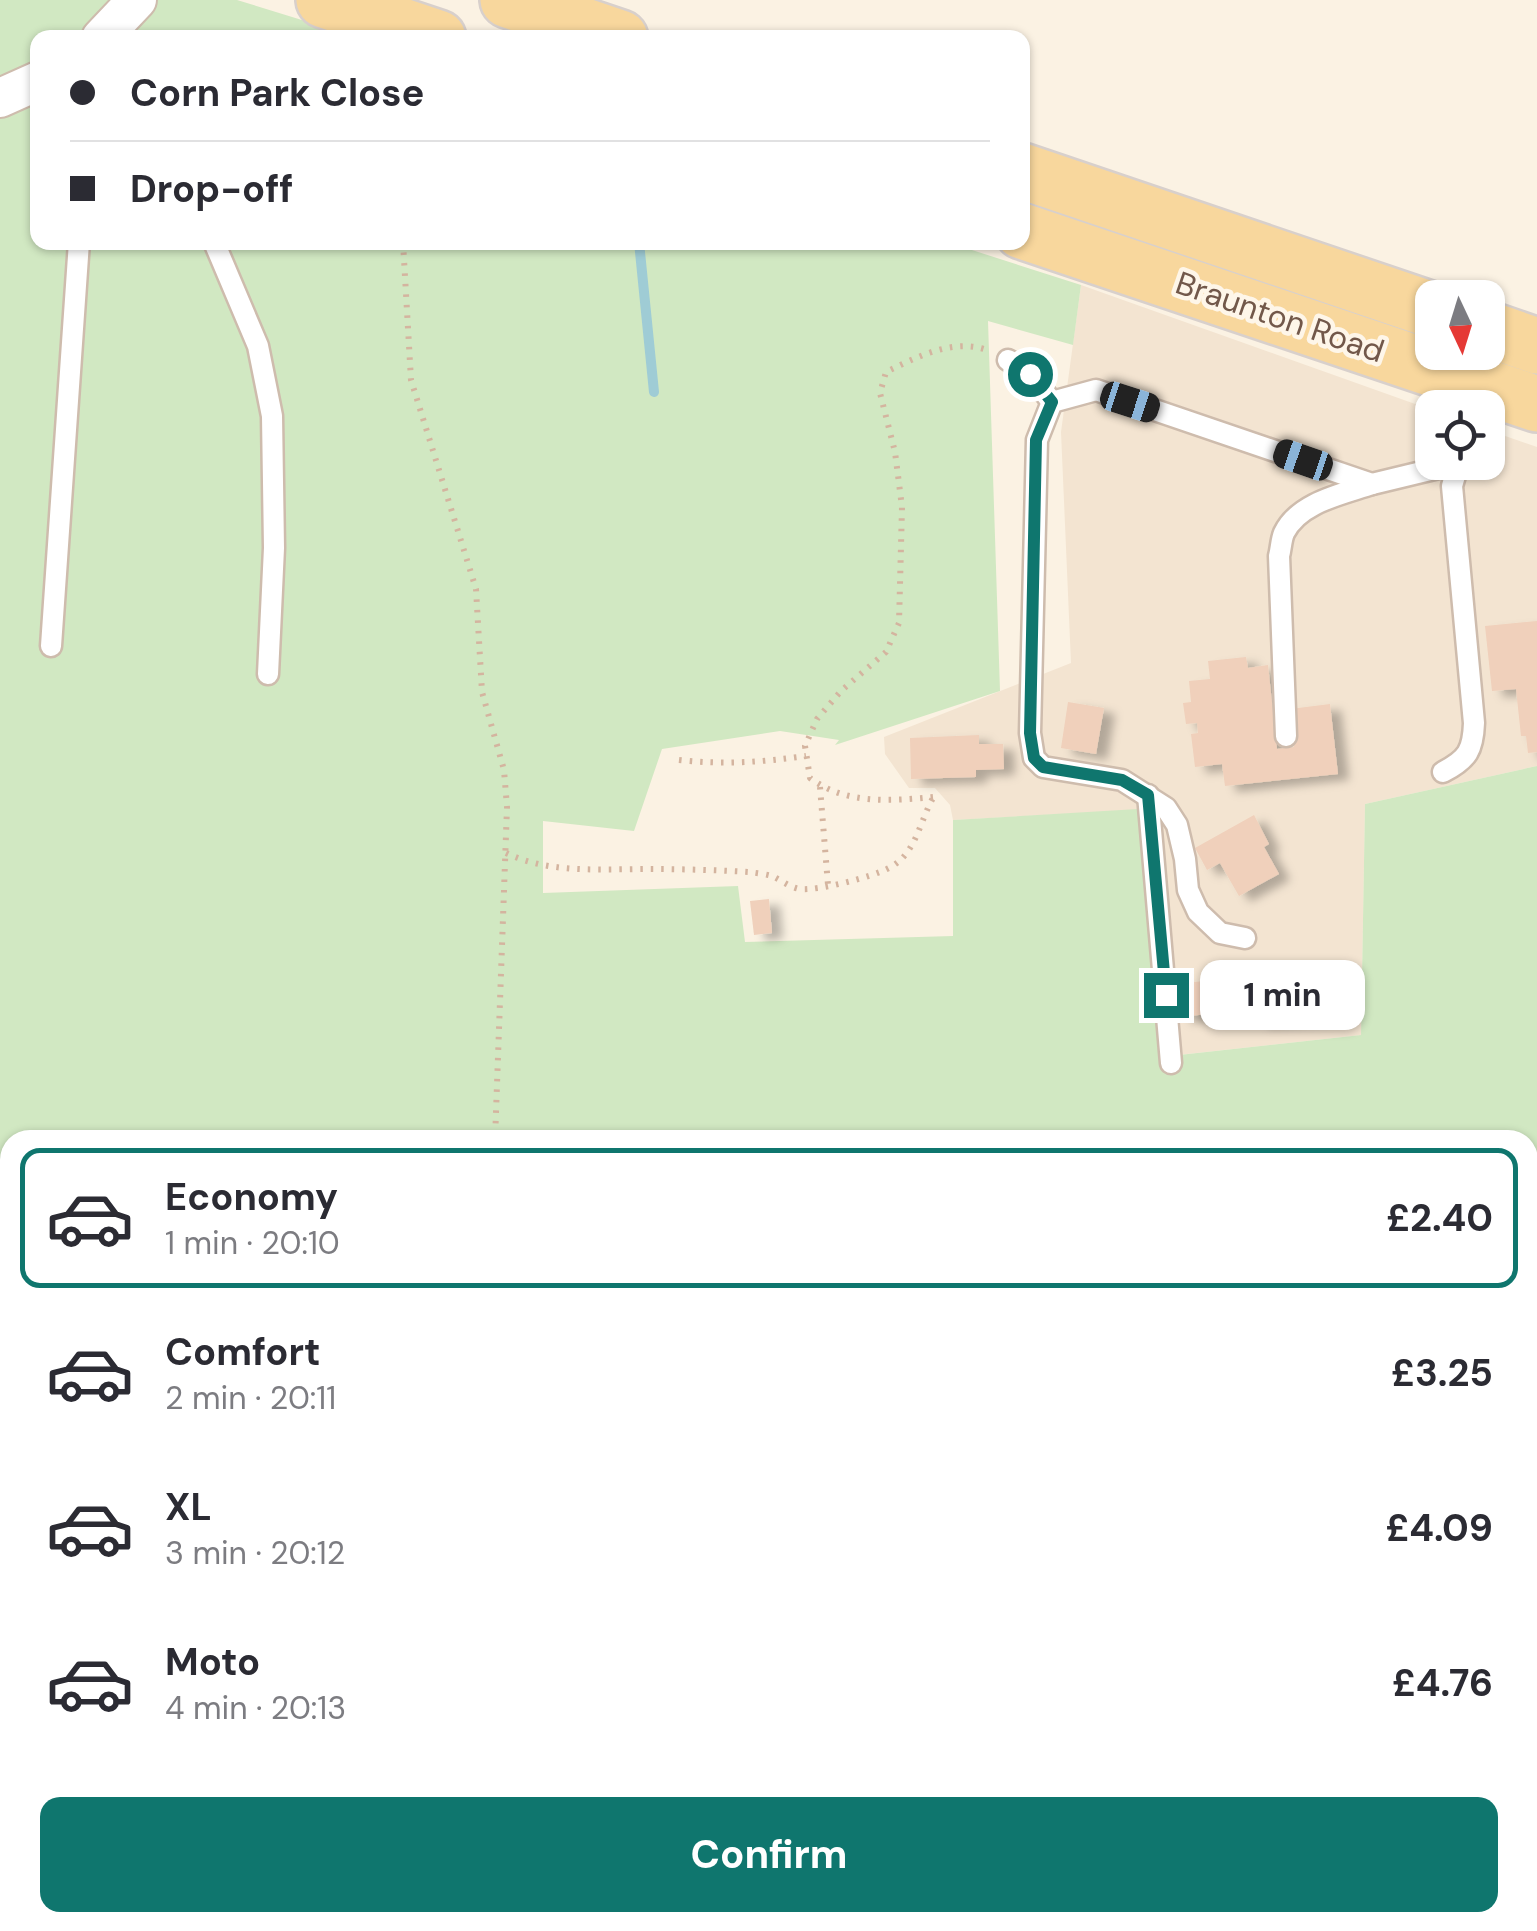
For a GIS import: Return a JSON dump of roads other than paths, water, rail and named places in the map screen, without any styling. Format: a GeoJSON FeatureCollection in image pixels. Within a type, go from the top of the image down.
{"type":"FeatureCollection","features":[{"type":"Feature","properties":{"kind":"main road"},"geometry":{"type":"LineString","coordinates":[[324,0],[414,30]]}},
{"type":"Feature","properties":{"kind":"main road"},"geometry":{"type":"LineString","coordinates":[[508,0],[596,30]]}},
{"type":"Feature","properties":{"kind":"main road","name":"Braunton Road"},"geometry":{"type":"LineString","coordinates":[[1030,174],[1415,304]]}},
{"type":"Feature","properties":{"kind":"main road","name":"Braunton Road"},"geometry":{"type":"LineString","coordinates":[[1030,233],[1462,390]]}},
{"type":"Feature","properties":{"kind":"main road"},"geometry":{"type":"LineString","coordinates":[[1505,335],[1537,346]]}},
{"type":"Feature","properties":{"kind":"main road","name":"Braunton Road"},"geometry":{"type":"LineString","coordinates":[[1505,400],[1537,404]]}},
{"type":"Feature","properties":{"kind":"street"},"geometry":{"type":"LineString","coordinates":[[109,30],[137,0]]}},
{"type":"Feature","properties":{"kind":"street"},"geometry":{"type":"LineString","coordinates":[[0,98],[30,85]]}},
{"type":"Feature","properties":{"kind":"lane"},"geometry":{"type":"LineString","coordinates":[[0,113],[30,88]]}},
{"type":"Feature","properties":{"kind":"lane"},"geometry":{"type":"LineString","coordinates":[[51,646],[78,250]]}},
{"type":"Feature","properties":{"kind":"lane"},"geometry":{"type":"LineString","coordinates":[[217,250],[258,346],[272,416],[274,548],[268,674]]}},
{"type":"Feature","properties":{"kind":"lane"},"geometry":{"type":"LineString","coordinates":[[1008,360],[1030,374],[1052,402]]}},
{"type":"Feature","properties":{"kind":"lane"},"geometry":{"type":"LineString","coordinates":[[1052,402],[1096,390],[1372,484]]}},
{"type":"Feature","properties":{"kind":"lane"},"geometry":{"type":"LineString","coordinates":[[1052,402],[1036,440],[1030,733],[1034,758],[1043,767],[1122,780],[1166,808],[1177,825],[1188,890],[1198,912],[1220,933],[1245,938]]}},
{"type":"Feature","properties":{"kind":"lane"},"geometry":{"type":"LineString","coordinates":[[1286,736],[1279,556],[1283,534],[1296,517],[1314,504],[1415,474]]}},
{"type":"Feature","properties":{"kind":"lane"},"geometry":{"type":"LineString","coordinates":[[1443,772],[1470,752],[1474,723],[1454,480]]}},
{"type":"Feature","properties":{"kind":"lane"},"geometry":{"type":"LineString","coordinates":[[1148,795],[1172,1063]]}},
{"type":"Feature","properties":{"kind":"waterway"},"geometry":{"type":"LineString","coordinates":[[640,250],[654,392]]}}]}
